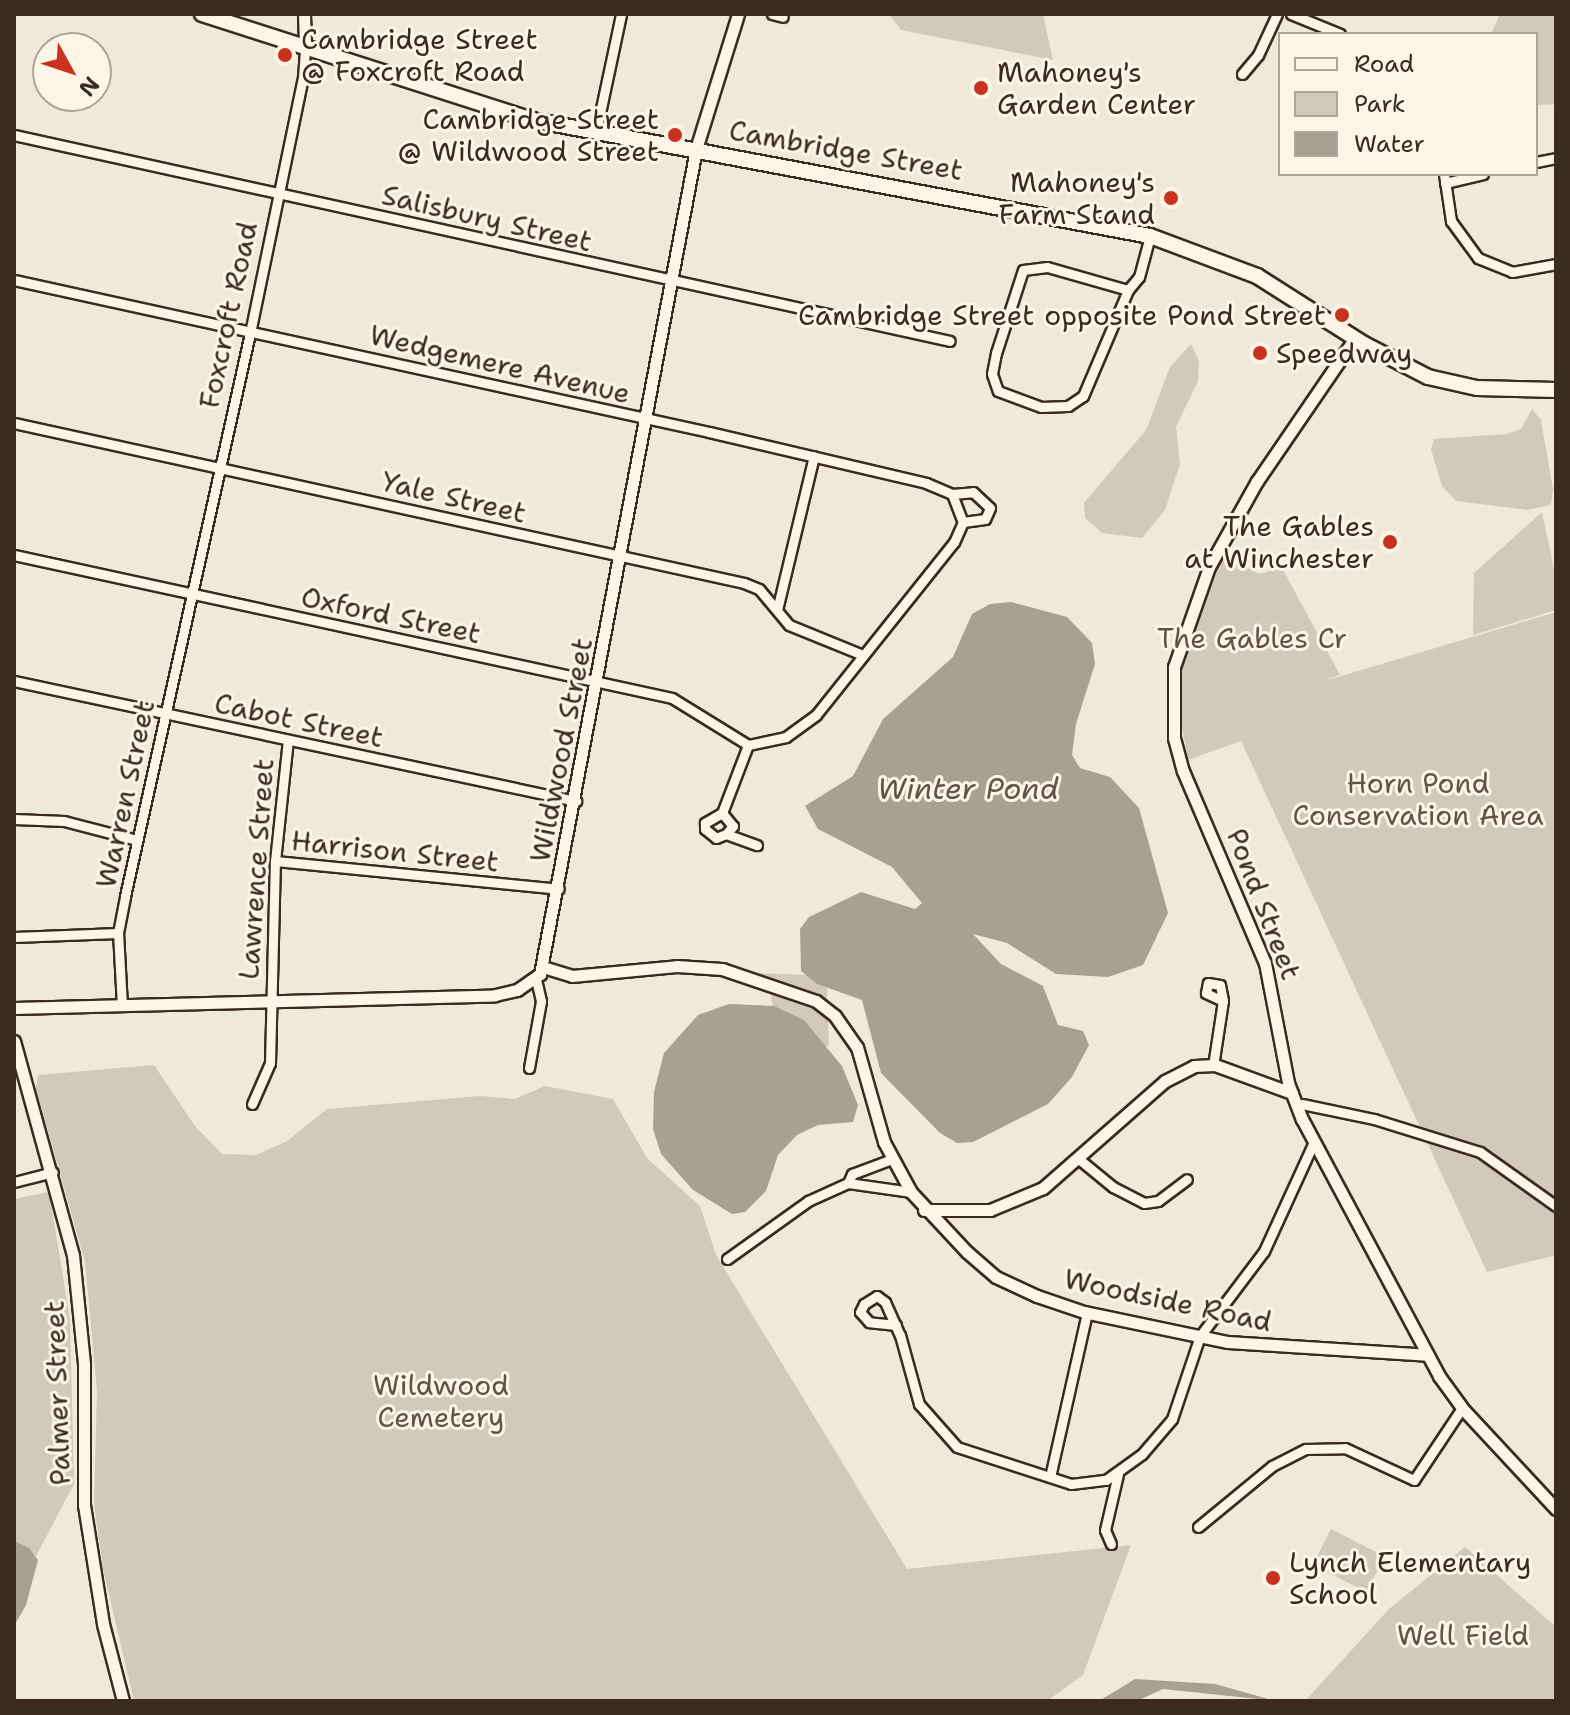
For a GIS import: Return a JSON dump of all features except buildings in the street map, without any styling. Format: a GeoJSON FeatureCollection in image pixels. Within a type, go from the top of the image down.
{"type":"FeatureCollection","features":[{"type":"Feature","properties":{"kind":"highway","name":"Cambridge Street"},"geometry":{"type":"LineString","coordinates":[[202,14],[504,112],[1150,236],[1257,276],[1355,338],[1448,383],[1556,390]]}},
{"type":"Feature","properties":{"kind":"street"},"geometry":{"type":"LineString","coordinates":[[304,14],[305,47]]}},
{"type":"Feature","properties":{"kind":"street"},"geometry":{"type":"LineString","coordinates":[[596,132],[621,14]]}},
{"type":"Feature","properties":{"kind":"street","name":"Wildwood Street"},"geometry":{"type":"LineString","coordinates":[[536,979],[543,967],[576,801],[696,149],[738,14]]}},
{"type":"Feature","properties":{"kind":"street"},"geometry":{"type":"LineString","coordinates":[[1242,74],[1258,55],[1277,14]]}},
{"type":"Feature","properties":{"kind":"street"},"geometry":{"type":"LineString","coordinates":[[1291,14],[1335,32]]}},
{"type":"Feature","properties":{"kind":"street","name":"Foxcroft Road"},"geometry":{"type":"LineString","coordinates":[[191,593],[250,333],[303,78],[305,47]]}},
{"type":"Feature","properties":{"kind":"street","name":"Salisbury Street"},"geometry":{"type":"LineString","coordinates":[[14,135],[950,341]]}},
{"type":"Feature","properties":{"kind":"street"},"geometry":{"type":"LineString","coordinates":[[1444,178],[1451,221],[1478,258],[1512,272],[1556,264]]}},
{"type":"Feature","properties":{"kind":"street"},"geometry":{"type":"LineString","coordinates":[[1128,290],[1047,267],[1023,270],[996,353],[992,374],[998,391],[1041,407],[1077,401],[1091,385],[1128,290],[1139,277],[1150,236]]}},
{"type":"Feature","properties":{"kind":"street","name":"Wedgemere Avenue"},"geometry":{"type":"LineString","coordinates":[[14,280],[814,456],[952,494],[973,492],[990,508],[985,519],[963,518]]}},
{"type":"Feature","properties":{"kind":"street","name":"Pond Street"},"geometry":{"type":"LineString","coordinates":[[1355,338],[1229,527],[1188,616],[1172,680],[1172,725],[1183,771],[1265,963],[1292,1093],[1314,1142],[1427,1355],[1462,1408],[1556,1509]]}},
{"type":"Feature","properties":{"kind":"street","name":"Yale Street"},"geometry":{"type":"LineString","coordinates":[[14,423],[744,583],[759,589],[798,630],[863,655]]}},
{"type":"Feature","properties":{"kind":"street"},"geometry":{"type":"LineString","coordinates":[[777,610],[814,456]]}},
{"type":"Feature","properties":{"kind":"street"},"geometry":{"type":"LineString","coordinates":[[722,813],[733,826],[726,834],[716,838],[705,829],[705,823],[722,813],[748,745],[799,732],[954,542],[963,518],[952,494]]}},
{"type":"Feature","properties":{"kind":"street","name":"Oxford Street"},"geometry":{"type":"LineString","coordinates":[[14,555],[672,698],[748,745]]}},
{"type":"Feature","properties":{"kind":"street","name":"Warren Street"},"geometry":{"type":"LineString","coordinates":[[122,1006],[118,933],[191,593]]}},
{"type":"Feature","properties":{"kind":"street","name":"Cabot Street"},"geometry":{"type":"LineString","coordinates":[[14,681],[576,801]]}},
{"type":"Feature","properties":{"kind":"street","name":"Lawrence Street"},"geometry":{"type":"LineString","coordinates":[[252,1104],[268,1076],[275,861],[288,740]]}},
{"type":"Feature","properties":{"kind":"street"},"geometry":{"type":"LineString","coordinates":[[14,819],[64,821],[137,840]]}},
{"type":"Feature","properties":{"kind":"street"},"geometry":{"type":"LineString","coordinates":[[726,834],[757,845]]}},
{"type":"Feature","properties":{"kind":"street","name":"Harrison Street"},"geometry":{"type":"LineString","coordinates":[[275,861],[559,889]]}},
{"type":"Feature","properties":{"kind":"street"},"geometry":{"type":"LineString","coordinates":[[14,937],[118,933]]}},
{"type":"Feature","properties":{"kind":"street","name":"Woodside Road"},"geometry":{"type":"LineString","coordinates":[[543,967],[572,976],[677,966],[722,969],[808,997],[835,1016],[857,1047],[892,1159],[911,1192],[924,1210],[996,1277],[1087,1313],[1200,1336],[1277,1348],[1427,1355]]}},
{"type":"Feature","properties":{"kind":"street"},"geometry":{"type":"LineString","coordinates":[[14,1008],[495,995],[536,979],[541,1001],[529,1068]]}},
{"type":"Feature","properties":{"kind":"street"},"geometry":{"type":"LineString","coordinates":[[1213,1066],[1223,1001]]}},
{"type":"Feature","properties":{"kind":"street","name":"Palmer Street"},"geometry":{"type":"LineString","coordinates":[[14,1041],[19,1069],[53,1172],[73,1255],[83,1338],[85,1513],[103,1624],[123,1701]]}},
{"type":"Feature","properties":{"kind":"street"},"geometry":{"type":"LineString","coordinates":[[924,1210],[990,1210],[1043,1188],[1080,1160],[1165,1081],[1194,1066],[1213,1066],[1292,1093]]}},
{"type":"Feature","properties":{"kind":"street"},"geometry":{"type":"LineString","coordinates":[[1302,1104],[1384,1121],[1480,1152],[1556,1206]]}},
{"type":"Feature","properties":{"kind":"street"},"geometry":{"type":"LineString","coordinates":[[896,1325],[919,1404],[957,1447],[1050,1477],[1091,1483],[1118,1474],[1172,1419],[1200,1336],[1264,1251],[1314,1142]]}},
{"type":"Feature","properties":{"kind":"street"},"geometry":{"type":"LineString","coordinates":[[848,1183],[852,1174],[892,1159]]}},
{"type":"Feature","properties":{"kind":"street"},"geometry":{"type":"LineString","coordinates":[[1080,1160],[1113,1187],[1144,1203],[1158,1201],[1187,1179]]}},
{"type":"Feature","properties":{"kind":"street"},"geometry":{"type":"LineString","coordinates":[[14,1182],[53,1172]]}},
{"type":"Feature","properties":{"kind":"street"},"geometry":{"type":"LineString","coordinates":[[727,1259],[808,1201],[848,1183],[911,1192]]}},
{"type":"Feature","properties":{"kind":"street"},"geometry":{"type":"LineString","coordinates":[[1050,1477],[1087,1313]]}},
{"type":"Feature","properties":{"kind":"street"},"geometry":{"type":"LineString","coordinates":[[1198,1527],[1272,1466],[1306,1449],[1345,1448],[1414,1480],[1462,1408]]}},
{"type":"Feature","properties":{"kind":"street"},"geometry":{"type":"LineString","coordinates":[[1111,1544],[1105,1530],[1118,1474]]}},
{"type":"Feature","properties":{"kind":"green space"},"geometry":{"type":"Polygon","coordinates":[[[889,14],[1043,14],[1053,60],[901,30],[889,14]]]}},
{"type":"Feature","properties":{"kind":"green space"},"geometry":{"type":"Polygon","coordinates":[[[1500,14],[1556,14],[1556,104],[1538,105],[1538,32],[1492,32],[1500,14]]]}},
{"type":"Feature","properties":{"kind":"green space"},"geometry":{"type":"Polygon","coordinates":[[[1191,344],[1199,361],[1198,381],[1176,427],[1180,464],[1165,510],[1142,538],[1102,533],[1085,518],[1084,503],[1146,430],[1170,367],[1191,344]]]}},
{"type":"Feature","properties":{"kind":"green space"},"geometry":{"type":"Polygon","coordinates":[[[1532,409],[1541,420],[1553,489],[1551,505],[1527,510],[1456,501],[1442,486],[1431,449],[1434,439],[1507,434],[1521,429],[1532,409]]]}},
{"type":"Feature","properties":{"kind":"green space"},"geometry":{"type":"Polygon","coordinates":[[[1542,512],[1556,579],[1556,610],[1473,635],[1474,573],[1542,512]]]}},
{"type":"Feature","properties":{"kind":"green space","name":"Horn Pond Conservation Area"},"geometry":{"type":"Polygon","coordinates":[[[1223,555],[1259,574],[1282,568],[1340,675],[1321,682],[1556,612],[1556,1255],[1487,1272],[1241,741],[1188,760],[1178,707],[1181,670],[1223,555]]]}},
{"type":"Feature","properties":{"kind":"green space"},"geometry":{"type":"Polygon","coordinates":[[[754,973],[809,975],[827,988],[829,1046],[808,1047],[773,1009],[770,987],[754,973]]]}},
{"type":"Feature","properties":{"kind":"green space","name":"Wildwood Cemetery"},"geometry":{"type":"Polygon","coordinates":[[[154,1065],[195,1126],[222,1154],[256,1155],[287,1141],[327,1109],[480,1096],[515,1099],[545,1086],[613,1099],[647,1158],[700,1206],[716,1255],[907,1569],[1131,1545],[1083,1675],[1047,1701],[134,1701],[103,1569],[94,1504],[97,1390],[85,1262],[36,1089],[38,1075],[154,1065]]]}},
{"type":"Feature","properties":{"kind":"green space"},"geometry":{"type":"Polygon","coordinates":[[[49,1192],[70,1319],[74,1484],[36,1556],[14,1541],[14,1199],[49,1192]]]}},
{"type":"Feature","properties":{"kind":"green space"},"geometry":{"type":"Polygon","coordinates":[[[1331,1529],[1384,1556],[1366,1592],[1313,1565],[1331,1529]]]}},
{"type":"Feature","properties":{"kind":"green space","name":"Well Field"},"geometry":{"type":"Polygon","coordinates":[[[1465,1547],[1556,1627],[1556,1701],[1305,1701],[1389,1609],[1465,1547]]]}},
{"type":"Feature","properties":{"kind":"water","name":"Winter Pond"},"geometry":{"type":"Polygon","coordinates":[[[1011,602],[1067,617],[1092,643],[1095,664],[1076,724],[1072,755],[1080,768],[1110,777],[1139,808],[1168,913],[1143,965],[1108,977],[1056,974],[1007,943],[973,934],[1001,964],[1043,986],[1058,1025],[1083,1031],[1089,1045],[1072,1077],[1048,1104],[973,1142],[957,1143],[940,1133],[881,1073],[862,1000],[817,984],[801,971],[800,929],[809,917],[861,892],[915,909],[922,903],[892,867],[818,829],[805,806],[853,776],[883,719],[953,657],[972,614],[990,604],[1011,602]]]}},
{"type":"Feature","properties":{"kind":"water"},"geometry":{"type":"Polygon","coordinates":[[[729,1004],[774,1006],[804,1020],[842,1066],[858,1105],[853,1122],[818,1125],[797,1135],[778,1155],[766,1191],[745,1212],[732,1214],[693,1190],[661,1154],[653,1129],[654,1092],[664,1053],[698,1015],[729,1004]]]}},
{"type":"Feature","properties":{"kind":"water"},"geometry":{"type":"Polygon","coordinates":[[[14,1541],[29,1548],[38,1560],[26,1605],[14,1626],[14,1541]]]}},
{"type":"Feature","properties":{"kind":"water"},"geometry":{"type":"Polygon","coordinates":[[[1135,1679],[1215,1684],[1276,1701],[1163,1689],[1137,1701],[1099,1701],[1135,1679]]]}},
{"type":"Feature","properties":{"kind":"place","name":"Cambridge Street @ Foxcroft Road"},"geometry":{"type":"Point","coordinates":[285,55]}},
{"type":"Feature","properties":{"kind":"place","name":"Mahoney's Garden Center"},"geometry":{"type":"Point","coordinates":[981,88]}},
{"type":"Feature","properties":{"kind":"place","name":"Cambridge Street @ Wildwood Street"},"geometry":{"type":"Point","coordinates":[675,135]}},
{"type":"Feature","properties":{"kind":"place","name":"Mahoney's Farm Stand"},"geometry":{"type":"Point","coordinates":[1171,198]}},
{"type":"Feature","properties":{"kind":"place","name":"Cambridge Street opposite Pond Street"},"geometry":{"type":"Point","coordinates":[1342,315]}},
{"type":"Feature","properties":{"kind":"place","name":"Speedway"},"geometry":{"type":"Point","coordinates":[1260,353]}},
{"type":"Feature","properties":{"kind":"place","name":"The Gables at Winchester"},"geometry":{"type":"Point","coordinates":[1390,542]}},
{"type":"Feature","properties":{"kind":"place","name":"Lynch Elementary School"},"geometry":{"type":"Point","coordinates":[1273,1578]}},
{"type":"Feature","properties":{"kind":"park label","name":"The Gables Cr"},"geometry":{"type":"Point","coordinates":[1252,638]}}]}
